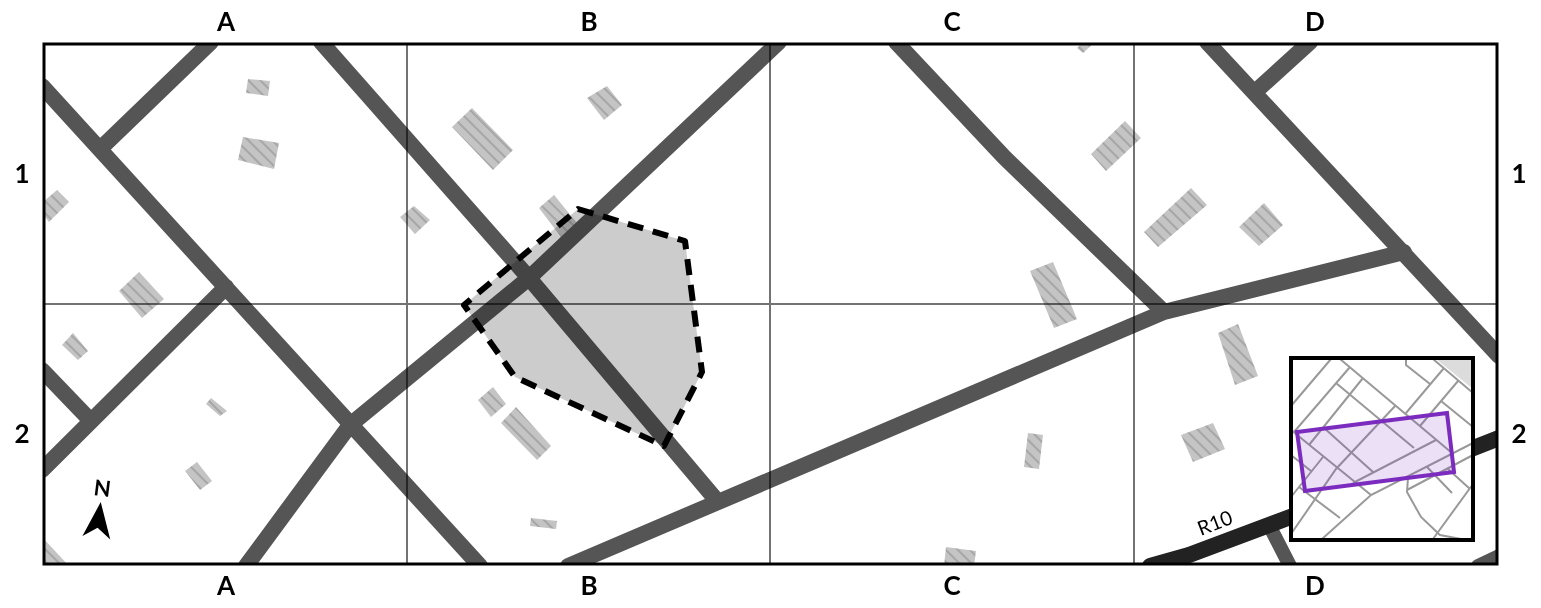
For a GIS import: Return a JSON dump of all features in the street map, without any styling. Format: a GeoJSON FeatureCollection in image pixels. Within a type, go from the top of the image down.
{"type":"FeatureCollection","features":[{"type":"Feature","properties":{"kind":"main road"},"geometry":{"type":"LineString","coordinates":[[1473,448],[1499,438]]}},
{"type":"Feature","properties":{"kind":"main road","name":"R10"},"geometry":{"type":"LineString","coordinates":[[1150,566],[1189,555],[1291,517]]}},
{"type":"Feature","properties":{"kind":"street"},"geometry":{"type":"LineString","coordinates":[[100,149],[211,42]]}},
{"type":"Feature","properties":{"kind":"street"},"geometry":{"type":"LineString","coordinates":[[321,42],[529,278],[718,502]]}},
{"type":"Feature","properties":{"kind":"street"},"geometry":{"type":"LineString","coordinates":[[246,566],[350,425],[529,278],[779,42]]}},
{"type":"Feature","properties":{"kind":"street"},"geometry":{"type":"LineString","coordinates":[[896,42],[1004,157],[1164,312]]}},
{"type":"Feature","properties":{"kind":"street"},"geometry":{"type":"LineString","coordinates":[[1207,42],[1499,356]]}},
{"type":"Feature","properties":{"kind":"street"},"geometry":{"type":"LineString","coordinates":[[1255,92],[1310,42]]}},
{"type":"Feature","properties":{"kind":"street"},"geometry":{"type":"LineString","coordinates":[[42,86],[480,566]]}},
{"type":"Feature","properties":{"kind":"street"},"geometry":{"type":"LineString","coordinates":[[568,566],[1164,312],[1404,252]]}},
{"type":"Feature","properties":{"kind":"street"},"geometry":{"type":"LineString","coordinates":[[42,470],[226,287]]}},
{"type":"Feature","properties":{"kind":"street"},"geometry":{"type":"LineString","coordinates":[[42,370],[91,421]]}},
{"type":"Feature","properties":{"kind":"lane"},"geometry":{"type":"LineString","coordinates":[[1269,525],[1290,566]]}},
{"type":"Feature","properties":{"kind":"lane"},"geometry":{"type":"LineString","coordinates":[[1478,566],[1499,556]]}},
{"type":"Feature","properties":{"kind":"highlighted area"},"geometry":{"type":"Polygon","coordinates":[[[578,209],[685,241],[702,372],[664,446],[515,377],[464,305],[578,209]]]}},
{"type":"Feature","properties":{"kind":"building"},"geometry":{"type":"Polygon","coordinates":[[[1083,42],[1095,42],[1083,53],[1077,48],[1083,42]]]}},
{"type":"Feature","properties":{"kind":"building"},"geometry":{"type":"Polygon","coordinates":[[[248,79],[270,81],[268,96],[246,93],[248,79]]]}},
{"type":"Feature","properties":{"kind":"building"},"geometry":{"type":"Polygon","coordinates":[[[607,86],[622,105],[604,120],[587,98],[607,86]]]}},
{"type":"Feature","properties":{"kind":"building"},"geometry":{"type":"Polygon","coordinates":[[[472,108],[513,150],[493,170],[452,127],[472,108]]]}},
{"type":"Feature","properties":{"kind":"building"},"geometry":{"type":"Polygon","coordinates":[[[1125,121],[1141,138],[1106,171],[1091,154],[1125,121]]]}},
{"type":"Feature","properties":{"kind":"building"},"geometry":{"type":"Polygon","coordinates":[[[243,137],[279,143],[274,169],[238,160],[243,137]]]}},
{"type":"Feature","properties":{"kind":"building"},"geometry":{"type":"Polygon","coordinates":[[[1191,188],[1207,205],[1158,247],[1144,232],[1191,188]]]}},
{"type":"Feature","properties":{"kind":"building"},"geometry":{"type":"Polygon","coordinates":[[[57,190],[69,202],[49,222],[42,213],[42,203],[57,190]]]}},
{"type":"Feature","properties":{"kind":"building"},"geometry":{"type":"Polygon","coordinates":[[[554,195],[577,223],[561,237],[539,208],[554,195]]]}},
{"type":"Feature","properties":{"kind":"building"},"geometry":{"type":"Polygon","coordinates":[[[1264,203],[1283,225],[1259,246],[1239,227],[1264,203]]]}},
{"type":"Feature","properties":{"kind":"building"},"geometry":{"type":"Polygon","coordinates":[[[414,206],[430,220],[415,234],[400,217],[414,206]]]}},
{"type":"Feature","properties":{"kind":"building"},"geometry":{"type":"Polygon","coordinates":[[[1053,262],[1077,319],[1054,328],[1030,271],[1053,262]]]}},
{"type":"Feature","properties":{"kind":"building"},"geometry":{"type":"Polygon","coordinates":[[[139,272],[164,299],[142,318],[119,291],[139,272]]]}},
{"type":"Feature","properties":{"kind":"building"},"geometry":{"type":"Polygon","coordinates":[[[1238,324],[1258,376],[1235,385],[1218,333],[1238,324]]]}},
{"type":"Feature","properties":{"kind":"building"},"geometry":{"type":"Polygon","coordinates":[[[73,333],[88,351],[78,360],[62,345],[73,333]]]}},
{"type":"Feature","properties":{"kind":"building"},"geometry":{"type":"Polygon","coordinates":[[[493,387],[506,404],[491,417],[478,400],[493,387]]]}},
{"type":"Feature","properties":{"kind":"building"},"geometry":{"type":"Polygon","coordinates":[[[211,398],[227,411],[220,416],[206,404],[211,398]]]}},
{"type":"Feature","properties":{"kind":"building"},"geometry":{"type":"Polygon","coordinates":[[[516,407],[551,446],[537,460],[501,423],[516,407]]]}},
{"type":"Feature","properties":{"kind":"building"},"geometry":{"type":"Polygon","coordinates":[[[1213,423],[1225,449],[1193,462],[1181,435],[1213,423]]]}},
{"type":"Feature","properties":{"kind":"building"},"geometry":{"type":"Polygon","coordinates":[[[1028,433],[1043,435],[1039,469],[1024,467],[1028,433]]]}},
{"type":"Feature","properties":{"kind":"building"},"geometry":{"type":"Polygon","coordinates":[[[197,462],[212,481],[200,490],[185,471],[197,462]]]}},
{"type":"Feature","properties":{"kind":"building"},"geometry":{"type":"Polygon","coordinates":[[[531,518],[557,521],[556,529],[530,526],[531,518]]]}},
{"type":"Feature","properties":{"kind":"building"},"geometry":{"type":"Polygon","coordinates":[[[42,537],[69,566],[42,566],[42,537]]]}},
{"type":"Feature","properties":{"kind":"building"},"geometry":{"type":"Polygon","coordinates":[[[946,547],[976,551],[974,566],[944,566],[946,547]]]}}]}
